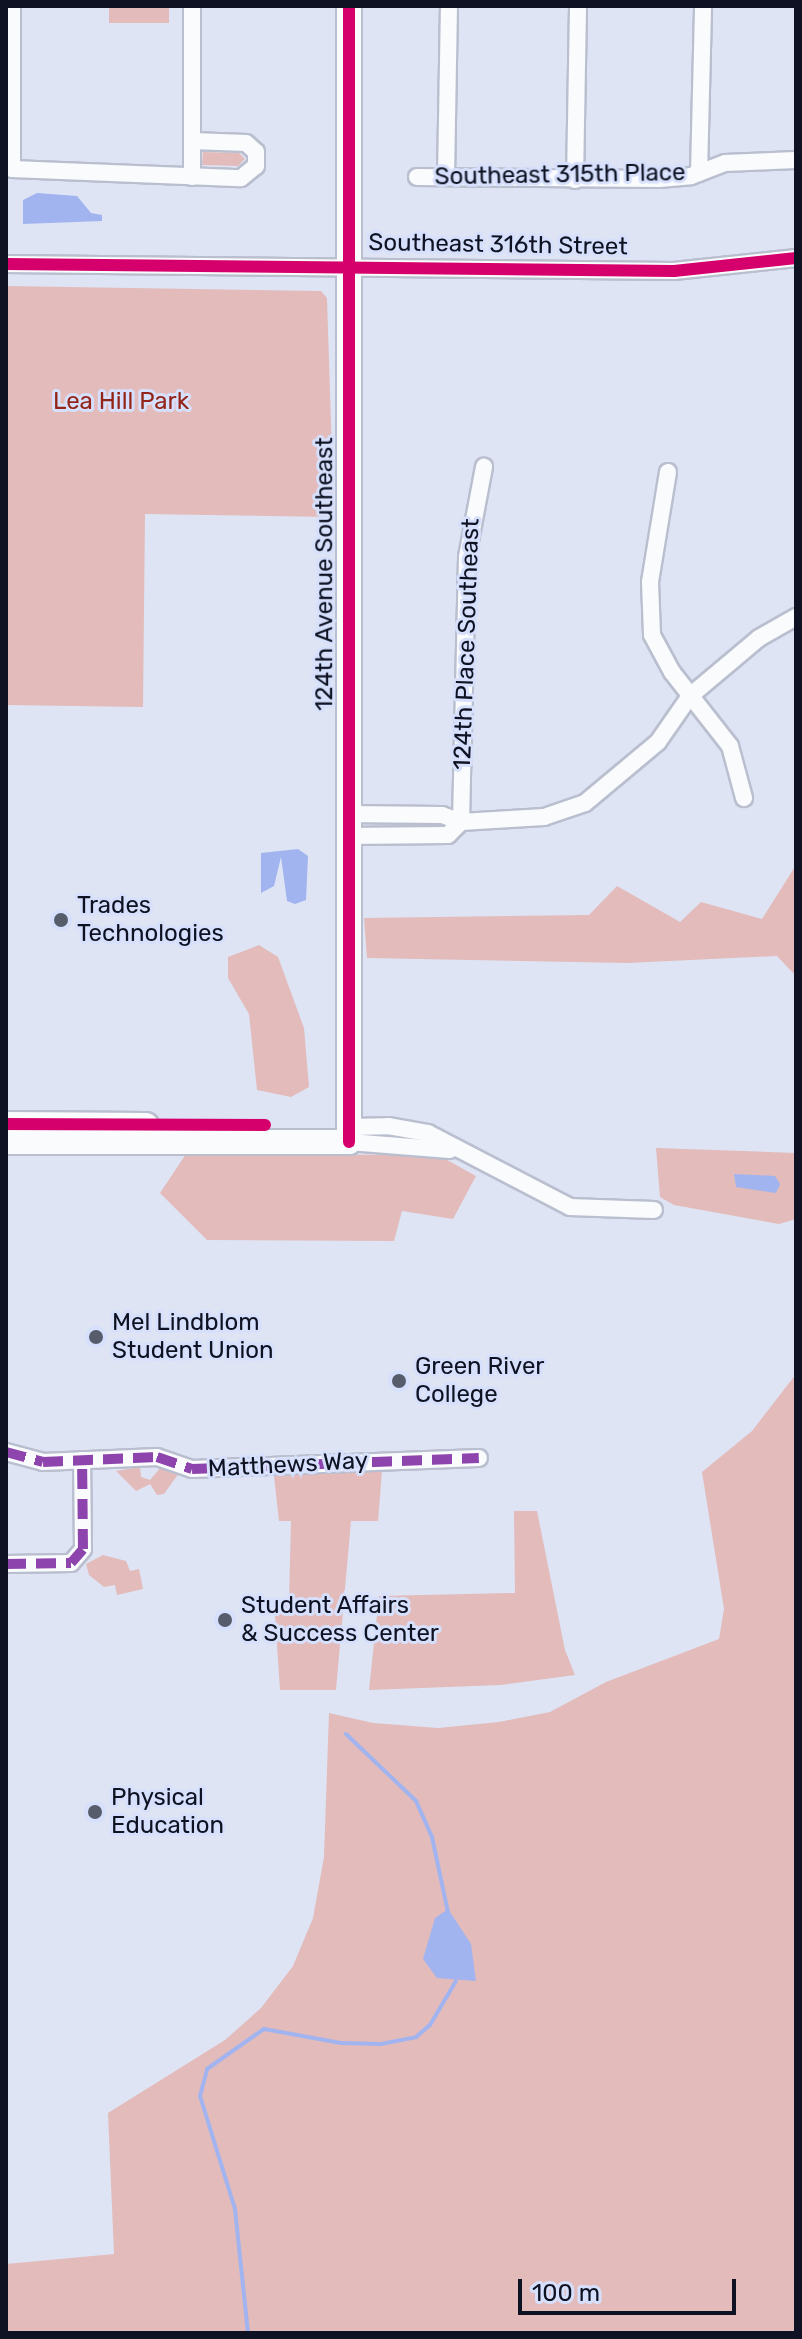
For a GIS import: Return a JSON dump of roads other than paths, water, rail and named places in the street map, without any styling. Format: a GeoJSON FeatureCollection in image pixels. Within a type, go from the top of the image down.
{"type":"FeatureCollection","features":[{"type":"Feature","properties":{"kind":"street"},"geometry":{"type":"LineString","coordinates":[[12,6],[12,169],[192,177],[247,176],[257,159],[246,143],[192,141]]}},
{"type":"Feature","properties":{"kind":"street"},"geometry":{"type":"LineString","coordinates":[[192,6],[192,177]]}},
{"type":"Feature","properties":{"kind":"street","name":"124th Avenue Southeast"},"geometry":{"type":"LineString","coordinates":[[349,6],[346,825],[349,1134]]}},
{"type":"Feature","properties":{"kind":"street"},"geometry":{"type":"LineString","coordinates":[[446,177],[449,6]]}},
{"type":"Feature","properties":{"kind":"street"},"geometry":{"type":"LineString","coordinates":[[575,180],[578,6]]}},
{"type":"Feature","properties":{"kind":"street"},"geometry":{"type":"LineString","coordinates":[[699,173],[703,6]]}},
{"type":"Feature","properties":{"kind":"street","name":"Southeast 315th Place"},"geometry":{"type":"LineString","coordinates":[[417,177],[575,180],[699,173],[725,163],[796,160]]}},
{"type":"Feature","properties":{"kind":"street","name":"Southeast 316th Street"},"geometry":{"type":"LineString","coordinates":[[6,264],[349,264],[674,271],[796,258]]}},
{"type":"Feature","properties":{"kind":"street","name":"124th Place Southeast"},"geometry":{"type":"LineString","coordinates":[[461,822],[467,557],[484,467]]}},
{"type":"Feature","properties":{"kind":"street"},"geometry":{"type":"LineString","coordinates":[[668,472],[649,619],[657,648],[730,746],[744,798]]}},
{"type":"Feature","properties":{"kind":"street"},"geometry":{"type":"LineString","coordinates":[[346,825],[448,835],[461,822],[544,817],[585,803],[658,742],[690,696],[759,638],[796,617]]}},
{"type":"Feature","properties":{"kind":"street"},"geometry":{"type":"LineString","coordinates":[[6,1124],[349,1134],[459,1151],[570,1207],[654,1210]]}},
{"type":"Feature","properties":{"kind":"street"},"geometry":{"type":"LineString","coordinates":[[6,1142],[349,1134]]}},
{"type":"Feature","properties":{"kind":"street","name":"Matthews Way"},"geometry":{"type":"LineString","coordinates":[[6,1452],[43,1462],[142,1455],[200,1469],[479,1458]]}},
{"type":"Feature","properties":{"kind":"street"},"geometry":{"type":"LineString","coordinates":[[6,1564],[71,1563],[83,1549],[82,1460]]}},
{"type":"Feature","properties":{"kind":"water"},"geometry":{"type":"Polygon","coordinates":[[[37,193],[77,196],[91,213],[102,215],[102,221],[23,224],[23,200],[37,193]]]}},
{"type":"Feature","properties":{"kind":"water"},"geometry":{"type":"Polygon","coordinates":[[[298,849],[308,856],[306,900],[295,904],[287,901],[281,857],[274,886],[261,893],[261,853],[298,849]]]}},
{"type":"Feature","properties":{"kind":"water"},"geometry":{"type":"Polygon","coordinates":[[[734,1174],[775,1176],[780,1184],[776,1193],[736,1187],[734,1174]]]}},
{"type":"Feature","properties":{"kind":"water"},"geometry":{"type":"Polygon","coordinates":[[[448,1909],[471,1944],[476,1981],[437,1978],[423,1959],[435,1918],[448,1909]]]}},
{"type":"Feature","properties":{"kind":"waterway"},"geometry":{"type":"LineString","coordinates":[[346,1734],[416,1801],[432,1837],[448,1912]]}},
{"type":"Feature","properties":{"kind":"waterway"},"geometry":{"type":"LineString","coordinates":[[248,2333],[235,2209],[200,2096],[207,2069],[264,2029],[341,2043],[381,2044],[416,2037],[430,2025],[456,1981]]}},
{"type":"Feature","properties":{"kind":"place","name":"Trades Technologies"},"geometry":{"type":"Point","coordinates":[61,920]}},
{"type":"Feature","properties":{"kind":"place","name":"Mel Lindblom Student Union"},"geometry":{"type":"Point","coordinates":[96,1337]}},
{"type":"Feature","properties":{"kind":"place","name":"Green River College"},"geometry":{"type":"Point","coordinates":[399,1381]}},
{"type":"Feature","properties":{"kind":"place","name":"Student Affairs & Success Center"},"geometry":{"type":"Point","coordinates":[225,1620]}},
{"type":"Feature","properties":{"kind":"place","name":"Physical Education"},"geometry":{"type":"Point","coordinates":[95,1812]}},
{"type":"Feature","properties":{"kind":"park label","name":"Lea Hill Park"},"geometry":{"type":"Point","coordinates":[121,402]}}]}
